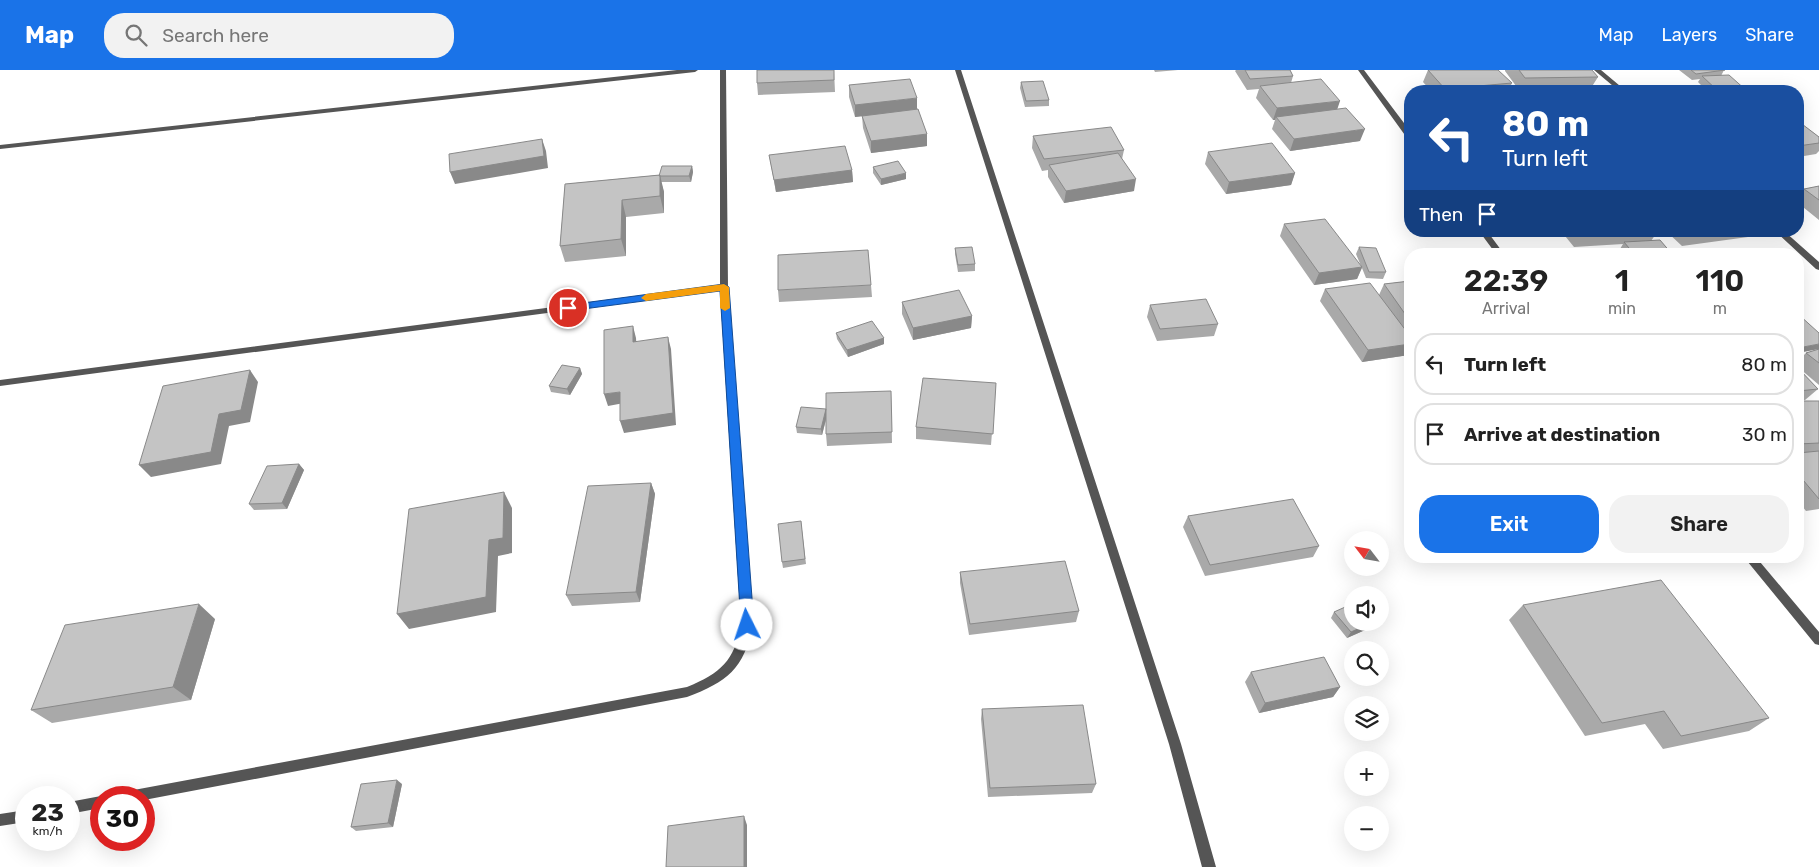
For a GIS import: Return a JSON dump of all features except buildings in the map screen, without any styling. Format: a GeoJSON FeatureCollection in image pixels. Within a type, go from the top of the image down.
{"type":"FeatureCollection","features":[{"type":"Feature","properties":{"kind":"street"},"geometry":{"type":"LineString","coordinates":[[0,147],[695,70]]}},
{"type":"Feature","properties":{"kind":"street"},"geometry":{"type":"LineString","coordinates":[[155,792],[687,692],[712,683],[732,667],[744,647],[747,625],[724,287],[723,70]]}},
{"type":"Feature","properties":{"kind":"street"},"geometry":{"type":"LineString","coordinates":[[958,70],[1175,744],[1210,867]]}},
{"type":"Feature","properties":{"kind":"street"},"geometry":{"type":"LineString","coordinates":[[1361,70],[1404,128]]}},
{"type":"Feature","properties":{"kind":"street"},"geometry":{"type":"LineString","coordinates":[[1597,70],[1616,85]]}},
{"type":"Feature","properties":{"kind":"street"},"geometry":{"type":"LineString","coordinates":[[1487,237],[1496,248]]}},
{"type":"Feature","properties":{"kind":"street"},"geometry":{"type":"LineString","coordinates":[[1785,237],[1797,248]]}},
{"type":"Feature","properties":{"kind":"street"},"geometry":{"type":"LineString","coordinates":[[1804,254],[1819,268]]}},
{"type":"Feature","properties":{"kind":"street"},"geometry":{"type":"LineString","coordinates":[[0,383],[724,287]]}},
{"type":"Feature","properties":{"kind":"street"},"geometry":{"type":"LineString","coordinates":[[1754,563],[1819,640]]}},
{"type":"Feature","properties":{"kind":"street"},"geometry":{"type":"LineString","coordinates":[[0,820],[15,818]]}},
{"type":"Feature","properties":{"kind":"slow traffic"},"geometry":{"type":"LineString","coordinates":[[646,298],[724,287],[725,308]]}},
{"type":"Feature","properties":{"kind":"route"},"geometry":{"type":"LineString","coordinates":[[568,308],[724,287],[747,625]]}}]}
